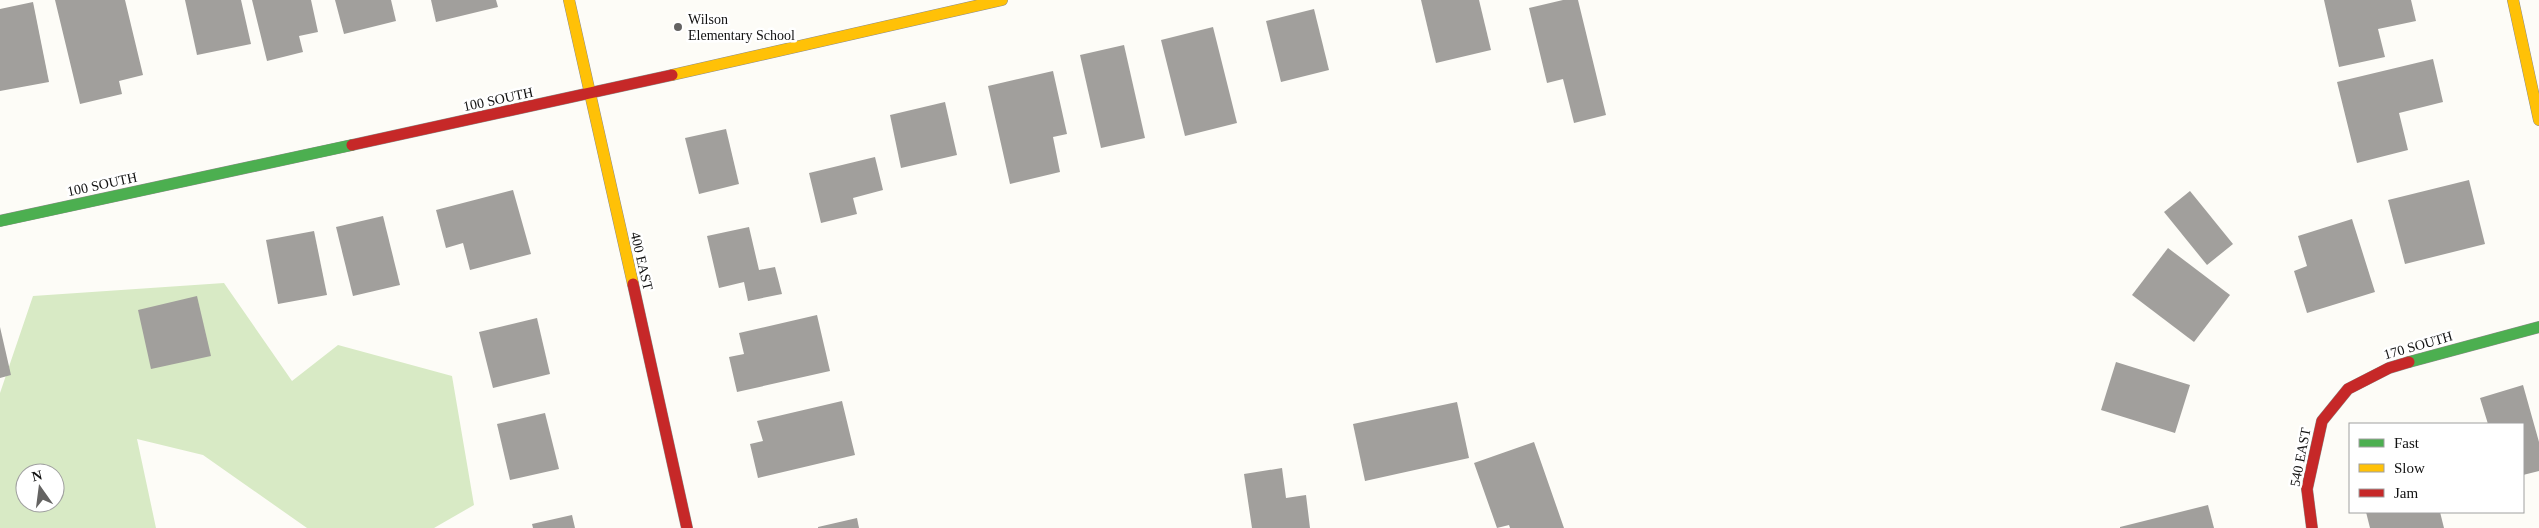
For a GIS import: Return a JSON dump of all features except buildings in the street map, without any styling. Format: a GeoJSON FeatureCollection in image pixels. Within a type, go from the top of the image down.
{"type":"FeatureCollection","features":[{"type":"Feature","properties":{"kind":"street","name":"400 EAST"},"geometry":{"type":"LineString","coordinates":[[569,0],[687,528]]}},
{"type":"Feature","properties":{"kind":"street","name":"100 SOUTH"},"geometry":{"type":"LineString","coordinates":[[0,221],[589,94],[1002,0]]}},
{"type":"Feature","properties":{"kind":"street"},"geometry":{"type":"LineString","coordinates":[[2513,0],[2539,120]]}},
{"type":"Feature","properties":{"kind":"street","name":"170 SOUTH"},"geometry":{"type":"LineString","coordinates":[[2322,421],[2348,389],[2389,368],[2539,327]]}},
{"type":"Feature","properties":{"kind":"street","name":"540 EAST"},"geometry":{"type":"LineString","coordinates":[[2312,528],[2307,489],[2322,421]]}},
{"type":"Feature","properties":{"kind":"green space"},"geometry":{"type":"Polygon","coordinates":[[[224,283],[292,381],[338,345],[452,376],[474,505],[434,528],[307,528],[203,455],[137,439],[156,528],[0,528],[0,393],[33,296],[224,283]]]}},
{"type":"Feature","properties":{"kind":"traffic: fast"},"geometry":{"type":"LineString","coordinates":[[0,221],[352,145]]}},
{"type":"Feature","properties":{"kind":"traffic: fast"},"geometry":{"type":"LineString","coordinates":[[2409,362],[2539,327]]}},
{"type":"Feature","properties":{"kind":"traffic: slow"},"geometry":{"type":"LineString","coordinates":[[569,0],[633,284]]}},
{"type":"Feature","properties":{"kind":"traffic: slow"},"geometry":{"type":"LineString","coordinates":[[672,75],[1002,0]]}},
{"type":"Feature","properties":{"kind":"traffic: slow"},"geometry":{"type":"LineString","coordinates":[[2513,0],[2539,120]]}},
{"type":"Feature","properties":{"kind":"traffic: jam"},"geometry":{"type":"LineString","coordinates":[[352,145],[672,75]]}},
{"type":"Feature","properties":{"kind":"traffic: jam"},"geometry":{"type":"LineString","coordinates":[[633,284],[687,528]]}},
{"type":"Feature","properties":{"kind":"traffic: jam"},"geometry":{"type":"LineString","coordinates":[[2312,528],[2307,489],[2322,421],[2348,389],[2389,368],[2409,362]]}},
{"type":"Feature","properties":{"kind":"place","name":"Wilson Elementary School"},"geometry":{"type":"Point","coordinates":[678,27]}}]}
